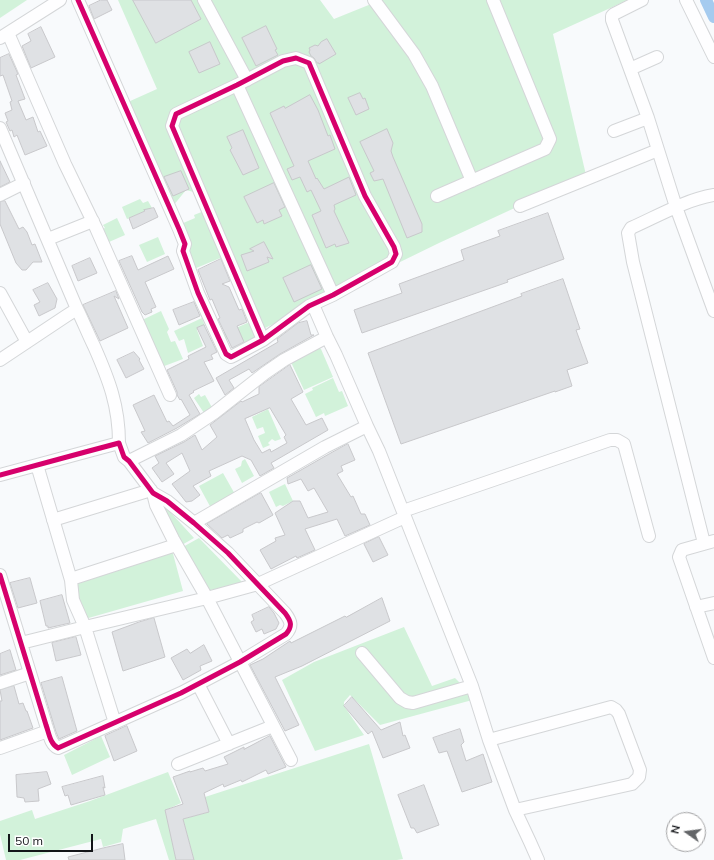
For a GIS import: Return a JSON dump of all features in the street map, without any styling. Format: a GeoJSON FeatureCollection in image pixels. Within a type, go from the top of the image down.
{"type":"FeatureCollection","features":[{"type":"Feature","properties":{"kind":"street"},"geometry":{"type":"LineString","coordinates":[[60,0],[4,36],[93,221],[170,395]]}},
{"type":"Feature","properties":{"kind":"street"},"geometry":{"type":"LineString","coordinates":[[78,0],[179,229],[185,244],[184,251],[198,293],[226,354],[231,357],[263,340],[309,306],[392,262],[396,254],[394,247],[365,196],[309,63],[296,58],[283,61],[176,114],[172,126],[263,340]]}},
{"type":"Feature","properties":{"kind":"street"},"geometry":{"type":"LineString","coordinates":[[204,0],[242,82],[332,295]]}},
{"type":"Feature","properties":{"kind":"street"},"geometry":{"type":"LineString","coordinates":[[374,0],[414,54],[432,86],[472,180]]}},
{"type":"Feature","properties":{"kind":"street"},"geometry":{"type":"LineString","coordinates":[[437,196],[545,149],[550,139],[493,0]]}},
{"type":"Feature","properties":{"kind":"street"},"geometry":{"type":"LineString","coordinates":[[642,0],[614,14],[612,17],[648,118],[676,207],[714,311]]}},
{"type":"Feature","properties":{"kind":"street"},"geometry":{"type":"LineString","coordinates":[[692,1],[714,57]]}},
{"type":"Feature","properties":{"kind":"street"},"geometry":{"type":"LineString","coordinates":[[630,69],[657,57]]}},
{"type":"Feature","properties":{"kind":"street"},"geometry":{"type":"LineString","coordinates":[[614,131],[648,118]]}},
{"type":"Feature","properties":{"kind":"street"},"geometry":{"type":"LineString","coordinates":[[0,128],[108,379],[117,414],[119,443],[124,457],[129,461],[152,491],[194,523],[228,553],[290,618],[291,624],[289,631],[286,634],[240,662],[152,706],[55,748],[48,731],[0,575]]}},
{"type":"Feature","properties":{"kind":"street"},"geometry":{"type":"LineString","coordinates":[[520,206],[658,150]]}},
{"type":"Feature","properties":{"kind":"street"},"geometry":{"type":"LineString","coordinates":[[0,195],[24,184]]}},
{"type":"Feature","properties":{"kind":"street"},"geometry":{"type":"LineString","coordinates":[[714,195],[706,196],[676,207],[631,228],[628,233],[633,262],[709,542],[682,550],[679,556],[714,658]]}},
{"type":"Feature","properties":{"kind":"street"},"geometry":{"type":"LineString","coordinates":[[48,240],[93,221]]}},
{"type":"Feature","properties":{"kind":"street"},"geometry":{"type":"LineString","coordinates":[[0,293],[27,342]]}},
{"type":"Feature","properties":{"kind":"street"},"geometry":{"type":"LineString","coordinates":[[312,305],[379,451],[472,686],[489,740],[515,810],[538,860]]}},
{"type":"Feature","properties":{"kind":"street"},"geometry":{"type":"LineString","coordinates":[[0,360],[78,309]]}},
{"type":"Feature","properties":{"kind":"street"},"geometry":{"type":"LineString","coordinates":[[129,461],[181,435],[214,413],[284,360],[327,337]]}},
{"type":"Feature","properties":{"kind":"street"},"geometry":{"type":"LineString","coordinates":[[194,523],[325,447],[367,426]]}},
{"type":"Feature","properties":{"kind":"street"},"geometry":{"type":"LineString","coordinates":[[21,643],[207,598],[258,584],[404,514],[610,440],[617,440],[624,444],[649,536]]}},
{"type":"Feature","properties":{"kind":"street"},"geometry":{"type":"LineString","coordinates":[[0,475],[119,443]]}},
{"type":"Feature","properties":{"kind":"street"},"geometry":{"type":"LineString","coordinates":[[37,465],[71,579],[73,600],[85,627],[115,723]]}},
{"type":"Feature","properties":{"kind":"street"},"geometry":{"type":"LineString","coordinates":[[53,520],[152,491]]}},
{"type":"Feature","properties":{"kind":"street"},"geometry":{"type":"LineString","coordinates":[[152,491],[156,505],[176,545],[207,598],[291,760]]}},
{"type":"Feature","properties":{"kind":"street"},"geometry":{"type":"LineString","coordinates":[[71,579],[176,545]]}},
{"type":"Feature","properties":{"kind":"street"},"geometry":{"type":"LineString","coordinates":[[696,607],[714,603]]}},
{"type":"Feature","properties":{"kind":"street"},"geometry":{"type":"LineString","coordinates":[[362,653],[400,698],[407,702],[413,703],[472,686]]}},
{"type":"Feature","properties":{"kind":"street"},"geometry":{"type":"LineString","coordinates":[[0,683],[30,673]]}},
{"type":"Feature","properties":{"kind":"street"},"geometry":{"type":"LineString","coordinates":[[198,684],[229,744]]}},
{"type":"Feature","properties":{"kind":"street"},"geometry":{"type":"LineString","coordinates":[[489,740],[611,707],[619,714],[640,770],[639,777],[632,784],[515,810]]}},
{"type":"Feature","properties":{"kind":"street"},"geometry":{"type":"LineString","coordinates":[[178,764],[273,726]]}},
{"type":"Feature","properties":{"kind":"street"},"geometry":{"type":"LineString","coordinates":[[0,748],[48,731]]}},
{"type":"Feature","properties":{"kind":"green space"},"geometry":{"type":"Polygon","coordinates":[[[0,0],[27,0],[0,18],[0,0]]]}},
{"type":"Feature","properties":{"kind":"green space"},"geometry":{"type":"Polygon","coordinates":[[[118,0],[320,0],[334,19],[381,0],[628,0],[553,34],[586,175],[439,243],[263,329],[205,195],[186,190],[173,206],[128,102],[157,89],[118,0]]]}},
{"type":"Feature","properties":{"kind":"green space"},"geometry":{"type":"Polygon","coordinates":[[[140,199],[143,203],[148,201],[152,208],[127,219],[122,207],[140,199]]]}},
{"type":"Feature","properties":{"kind":"green space"},"geometry":{"type":"Polygon","coordinates":[[[204,211],[225,256],[194,269],[181,224],[195,218],[194,215],[204,211]]]}},
{"type":"Feature","properties":{"kind":"green space"},"geometry":{"type":"Polygon","coordinates":[[[117,218],[125,235],[109,242],[108,248],[102,229],[105,228],[103,225],[117,218]]]}},
{"type":"Feature","properties":{"kind":"green space"},"geometry":{"type":"Polygon","coordinates":[[[158,237],[165,254],[147,262],[139,245],[158,237]]]}},
{"type":"Feature","properties":{"kind":"green space"},"geometry":{"type":"Polygon","coordinates":[[[161,311],[169,329],[167,332],[171,342],[175,341],[183,359],[159,368],[140,321],[161,311]]]}},
{"type":"Feature","properties":{"kind":"green space"},"geometry":{"type":"Polygon","coordinates":[[[202,318],[205,326],[197,330],[203,346],[188,353],[184,339],[179,341],[174,331],[202,318]]]}},
{"type":"Feature","properties":{"kind":"green space"},"geometry":{"type":"Polygon","coordinates":[[[252,321],[261,340],[247,346],[244,341],[237,344],[235,336],[225,340],[222,334],[252,321]]]}},
{"type":"Feature","properties":{"kind":"green space"},"geometry":{"type":"Polygon","coordinates":[[[318,347],[321,349],[333,377],[304,390],[290,360],[318,347]]]}},
{"type":"Feature","properties":{"kind":"green space"},"geometry":{"type":"Polygon","coordinates":[[[333,378],[339,392],[342,391],[348,406],[325,416],[324,413],[316,417],[305,394],[313,390],[312,388],[333,378]]]}},
{"type":"Feature","properties":{"kind":"green space"},"geometry":{"type":"Polygon","coordinates":[[[199,394],[201,397],[205,395],[214,411],[206,416],[194,398],[199,394]]]}},
{"type":"Feature","properties":{"kind":"green space"},"geometry":{"type":"Polygon","coordinates":[[[268,409],[281,439],[275,441],[272,439],[268,443],[270,445],[263,448],[258,436],[265,433],[263,427],[257,429],[252,417],[268,409]]]}},
{"type":"Feature","properties":{"kind":"green space"},"geometry":{"type":"Polygon","coordinates":[[[245,459],[254,476],[242,483],[235,469],[241,466],[242,461],[245,459]]]}},
{"type":"Feature","properties":{"kind":"green space"},"geometry":{"type":"Polygon","coordinates":[[[223,473],[236,496],[212,510],[199,486],[223,473]]]}},
{"type":"Feature","properties":{"kind":"green space"},"geometry":{"type":"Polygon","coordinates":[[[285,484],[293,501],[283,506],[280,505],[276,507],[269,492],[285,484]]]}},
{"type":"Feature","properties":{"kind":"green space"},"geometry":{"type":"Polygon","coordinates":[[[159,504],[163,504],[194,538],[180,546],[159,504]]]}},
{"type":"Feature","properties":{"kind":"green space"},"geometry":{"type":"Polygon","coordinates":[[[199,538],[243,583],[206,591],[181,548],[199,538]]]}},
{"type":"Feature","properties":{"kind":"green space"},"geometry":{"type":"Polygon","coordinates":[[[172,550],[183,591],[85,619],[71,581],[172,550]]]}},
{"type":"Feature","properties":{"kind":"green space"},"geometry":{"type":"Polygon","coordinates":[[[404,627],[432,686],[455,678],[476,699],[380,725],[350,695],[344,702],[344,706],[364,735],[315,751],[282,680],[314,662],[404,627]]]}},
{"type":"Feature","properties":{"kind":"green space"},"geometry":{"type":"Polygon","coordinates":[[[101,736],[110,757],[72,775],[64,755],[101,736]]]}},
{"type":"Feature","properties":{"kind":"green space"},"geometry":{"type":"Polygon","coordinates":[[[369,744],[403,859],[194,860],[183,819],[209,812],[205,797],[369,744]]]}},
{"type":"Feature","properties":{"kind":"green space"},"geometry":{"type":"Polygon","coordinates":[[[168,772],[181,803],[166,810],[176,860],[169,860],[156,819],[123,829],[121,842],[103,847],[101,839],[20,860],[6,860],[0,834],[0,821],[32,810],[35,819],[90,801],[168,772]]]}},
{"type":"Feature","properties":{"kind":"building"},"geometry":{"type":"Polygon","coordinates":[[[101,0],[107,0],[112,10],[94,19],[89,6],[101,0]]]}},
{"type":"Feature","properties":{"kind":"building"},"geometry":{"type":"Polygon","coordinates":[[[133,0],[191,0],[201,19],[156,43],[133,0]]]}},
{"type":"Feature","properties":{"kind":"building"},"geometry":{"type":"Polygon","coordinates":[[[266,26],[277,49],[275,50],[278,55],[256,66],[242,38],[266,26]]]}},
{"type":"Feature","properties":{"kind":"building"},"geometry":{"type":"Polygon","coordinates":[[[41,27],[55,57],[31,68],[22,46],[31,41],[28,34],[41,27]]]}},
{"type":"Feature","properties":{"kind":"building"},"geometry":{"type":"Polygon","coordinates":[[[327,39],[336,54],[319,64],[311,56],[309,48],[315,45],[318,46],[321,42],[327,39]]]}},
{"type":"Feature","properties":{"kind":"building"},"geometry":{"type":"Polygon","coordinates":[[[210,42],[220,64],[199,73],[189,52],[210,42]]]}},
{"type":"Feature","properties":{"kind":"building"},"geometry":{"type":"Polygon","coordinates":[[[9,54],[18,74],[16,75],[25,99],[18,101],[26,120],[33,117],[38,132],[40,131],[47,146],[25,155],[17,135],[14,137],[12,130],[10,131],[6,122],[8,121],[5,113],[12,110],[10,102],[12,101],[3,75],[0,76],[0,58],[9,54]]]}},
{"type":"Feature","properties":{"kind":"building"},"geometry":{"type":"Polygon","coordinates":[[[360,93],[363,99],[365,98],[369,109],[356,115],[348,98],[360,93]]]}},
{"type":"Feature","properties":{"kind":"building"},"geometry":{"type":"Polygon","coordinates":[[[310,95],[318,110],[328,136],[330,135],[335,149],[308,161],[316,179],[317,178],[324,189],[349,177],[356,195],[334,205],[334,211],[349,243],[336,247],[335,244],[326,248],[312,215],[321,211],[311,190],[307,192],[300,177],[292,180],[287,169],[294,166],[270,113],[284,106],[285,108],[310,95]]]}},
{"type":"Feature","properties":{"kind":"building"},"geometry":{"type":"Polygon","coordinates":[[[387,129],[393,143],[391,151],[393,157],[422,224],[422,232],[407,238],[383,179],[374,181],[370,173],[374,171],[360,142],[387,129]]]}},
{"type":"Feature","properties":{"kind":"building"},"geometry":{"type":"Polygon","coordinates":[[[243,130],[259,168],[243,175],[230,150],[232,148],[227,137],[243,130]]]}},
{"type":"Feature","properties":{"kind":"building"},"geometry":{"type":"Polygon","coordinates":[[[0,161],[10,182],[0,187],[0,161]]]}},
{"type":"Feature","properties":{"kind":"building"},"geometry":{"type":"Polygon","coordinates":[[[181,171],[189,189],[173,196],[164,177],[181,171]]]}},
{"type":"Feature","properties":{"kind":"building"},"geometry":{"type":"Polygon","coordinates":[[[274,183],[285,207],[279,210],[282,216],[264,224],[263,220],[257,223],[244,197],[274,183]]]}},
{"type":"Feature","properties":{"kind":"building"},"geometry":{"type":"Polygon","coordinates":[[[5,201],[19,229],[23,227],[27,232],[32,245],[35,244],[42,262],[33,262],[26,270],[22,270],[16,263],[0,224],[0,202],[5,201]]]}},
{"type":"Feature","properties":{"kind":"building"},"geometry":{"type":"Polygon","coordinates":[[[154,208],[158,217],[133,229],[129,218],[145,211],[144,210],[154,208]]]}},
{"type":"Feature","properties":{"kind":"building"},"geometry":{"type":"Polygon","coordinates":[[[548,213],[564,259],[507,280],[508,282],[362,333],[354,310],[402,293],[399,284],[464,260],[461,250],[500,236],[498,231],[548,213]]]}},
{"type":"Feature","properties":{"kind":"building"},"geometry":{"type":"Polygon","coordinates":[[[264,242],[273,259],[267,257],[269,262],[247,271],[241,255],[254,251],[250,249],[264,242]]]}},
{"type":"Feature","properties":{"kind":"building"},"geometry":{"type":"Polygon","coordinates":[[[132,256],[138,270],[168,256],[174,269],[145,282],[156,307],[151,309],[152,312],[145,315],[142,312],[119,261],[132,256]]]}},
{"type":"Feature","properties":{"kind":"building"},"geometry":{"type":"Polygon","coordinates":[[[90,258],[97,273],[78,281],[72,266],[90,258]]]}},
{"type":"Feature","properties":{"kind":"building"},"geometry":{"type":"Polygon","coordinates":[[[221,259],[230,281],[222,284],[229,287],[239,310],[242,309],[247,322],[237,326],[244,342],[232,348],[218,319],[220,318],[212,299],[210,300],[198,270],[221,259]]]}},
{"type":"Feature","properties":{"kind":"building"},"geometry":{"type":"Polygon","coordinates":[[[311,265],[322,289],[294,302],[283,278],[311,265]]]}},
{"type":"Feature","properties":{"kind":"building"},"geometry":{"type":"Polygon","coordinates":[[[563,279],[580,329],[576,330],[588,363],[567,370],[572,386],[401,444],[368,353],[522,296],[521,294],[563,279]]]}},
{"type":"Feature","properties":{"kind":"building"},"geometry":{"type":"Polygon","coordinates":[[[48,283],[57,299],[55,308],[39,316],[34,305],[40,302],[33,290],[48,283]]]}},
{"type":"Feature","properties":{"kind":"building"},"geometry":{"type":"Polygon","coordinates":[[[116,291],[119,299],[114,296],[128,328],[100,341],[83,305],[116,291]]]}},
{"type":"Feature","properties":{"kind":"building"},"geometry":{"type":"Polygon","coordinates":[[[194,302],[200,316],[179,325],[173,310],[194,302]]]}},
{"type":"Feature","properties":{"kind":"building"},"geometry":{"type":"Polygon","coordinates":[[[307,321],[311,335],[314,335],[280,354],[252,373],[249,369],[229,380],[234,388],[225,395],[216,378],[278,342],[277,339],[298,323],[307,321]]]}},
{"type":"Feature","properties":{"kind":"building"},"geometry":{"type":"Polygon","coordinates":[[[204,325],[217,352],[211,355],[213,359],[204,362],[214,381],[193,391],[194,392],[189,395],[200,414],[148,443],[141,432],[145,431],[133,405],[154,395],[167,422],[169,421],[173,426],[190,415],[177,395],[167,370],[189,359],[188,356],[206,347],[197,328],[204,325]]]}},
{"type":"Feature","properties":{"kind":"building"},"geometry":{"type":"Polygon","coordinates":[[[134,352],[140,359],[139,360],[144,369],[126,378],[117,360],[134,352]]]}},
{"type":"Feature","properties":{"kind":"building"},"geometry":{"type":"Polygon","coordinates":[[[290,365],[303,392],[291,399],[306,425],[322,418],[328,430],[271,463],[274,468],[260,476],[251,460],[242,456],[209,471],[211,476],[193,486],[200,495],[192,501],[186,502],[172,484],[190,471],[182,453],[166,463],[174,474],[162,482],[152,468],[159,463],[155,456],[195,435],[202,450],[217,437],[210,425],[241,401],[242,402],[259,394],[259,387],[290,365]],[[270,408],[245,419],[254,440],[262,453],[270,449],[271,452],[287,443],[284,437],[286,435],[270,408]]]}},
{"type":"Feature","properties":{"kind":"building"},"geometry":{"type":"Polygon","coordinates":[[[348,444],[355,460],[341,466],[343,471],[337,474],[351,497],[353,496],[361,514],[365,514],[370,525],[345,536],[337,519],[305,529],[315,550],[297,558],[296,556],[271,569],[260,550],[276,541],[275,538],[285,535],[275,513],[293,501],[300,501],[308,518],[328,512],[314,488],[308,491],[301,479],[288,484],[287,478],[348,444]]]}},
{"type":"Feature","properties":{"kind":"building"},"geometry":{"type":"Polygon","coordinates":[[[261,493],[273,515],[259,523],[257,522],[243,529],[243,532],[230,538],[228,535],[222,538],[207,524],[261,493]]]}},
{"type":"Feature","properties":{"kind":"building"},"geometry":{"type":"Polygon","coordinates":[[[379,537],[388,555],[373,562],[364,544],[379,537]]]}},
{"type":"Feature","properties":{"kind":"building"},"geometry":{"type":"Polygon","coordinates":[[[30,578],[37,603],[18,608],[10,583],[30,578]]]}},
{"type":"Feature","properties":{"kind":"building"},"geometry":{"type":"Polygon","coordinates":[[[62,595],[70,623],[48,628],[48,626],[46,626],[40,601],[62,595]]]}},
{"type":"Feature","properties":{"kind":"building"},"geometry":{"type":"Polygon","coordinates":[[[382,598],[390,621],[302,666],[275,677],[299,725],[285,731],[250,665],[263,659],[290,641],[291,643],[382,598]]]}},
{"type":"Feature","properties":{"kind":"building"},"geometry":{"type":"Polygon","coordinates":[[[269,607],[279,623],[276,629],[264,634],[262,629],[256,632],[251,622],[254,620],[252,615],[269,607]]]}},
{"type":"Feature","properties":{"kind":"building"},"geometry":{"type":"Polygon","coordinates":[[[154,618],[165,657],[123,671],[112,632],[154,618]]]}},
{"type":"Feature","properties":{"kind":"building"},"geometry":{"type":"Polygon","coordinates":[[[76,637],[81,655],[56,661],[52,643],[76,637]]]}},
{"type":"Feature","properties":{"kind":"building"},"geometry":{"type":"Polygon","coordinates":[[[204,645],[212,661],[200,666],[201,670],[183,680],[171,658],[187,649],[190,653],[204,645]]]}},
{"type":"Feature","properties":{"kind":"building"},"geometry":{"type":"Polygon","coordinates":[[[10,650],[16,670],[0,675],[0,654],[10,650]]]}},
{"type":"Feature","properties":{"kind":"building"},"geometry":{"type":"Polygon","coordinates":[[[62,677],[77,731],[59,739],[41,683],[62,677]]]}},
{"type":"Feature","properties":{"kind":"building"},"geometry":{"type":"Polygon","coordinates":[[[14,686],[19,704],[23,703],[33,728],[0,740],[0,701],[2,701],[0,690],[14,686]]]}},
{"type":"Feature","properties":{"kind":"building"},"geometry":{"type":"Polygon","coordinates":[[[352,697],[381,730],[400,722],[403,736],[405,735],[410,748],[383,758],[372,731],[368,734],[344,706],[352,697]]]}},
{"type":"Feature","properties":{"kind":"building"},"geometry":{"type":"Polygon","coordinates":[[[127,726],[137,751],[114,761],[105,736],[127,726]]]}},
{"type":"Feature","properties":{"kind":"building"},"geometry":{"type":"Polygon","coordinates":[[[460,729],[464,742],[461,745],[466,761],[483,754],[492,782],[462,792],[447,751],[439,753],[433,738],[460,729]]]}},
{"type":"Feature","properties":{"kind":"building"},"geometry":{"type":"Polygon","coordinates":[[[270,736],[286,767],[268,774],[266,770],[242,782],[241,780],[224,787],[223,784],[204,793],[209,812],[183,819],[194,860],[176,860],[165,810],[183,804],[173,777],[190,771],[203,768],[205,771],[228,764],[224,757],[270,736]]]}},
{"type":"Feature","properties":{"kind":"building"},"geometry":{"type":"Polygon","coordinates":[[[47,772],[51,784],[38,789],[39,801],[25,802],[24,798],[17,797],[16,775],[47,772]]]}},
{"type":"Feature","properties":{"kind":"building"},"geometry":{"type":"Polygon","coordinates":[[[103,776],[105,795],[71,805],[68,795],[65,796],[62,787],[103,776]]]}},
{"type":"Feature","properties":{"kind":"building"},"geometry":{"type":"Polygon","coordinates":[[[424,785],[439,825],[417,833],[414,828],[411,828],[398,795],[424,785]]]}},
{"type":"Feature","properties":{"kind":"building"},"geometry":{"type":"Polygon","coordinates":[[[123,844],[125,860],[69,860],[68,857],[103,848],[123,844]]]}},
{"type":"Feature","properties":{"kind":"waterway"},"geometry":{"type":"LineString","coordinates":[[706,0],[714,17]]}},
{"type":"Feature","properties":{"kind":"cycle path"},"geometry":{"type":"LineString","coordinates":[[78,0],[179,229],[185,244],[183,251],[198,293],[226,354],[231,357],[263,340],[309,306],[333,295],[392,262],[396,254],[394,247],[365,196],[309,63],[296,58],[283,61],[176,114],[172,126],[263,340]]}},
{"type":"Feature","properties":{"kind":"cycle path"},"geometry":{"type":"LineString","coordinates":[[0,475],[119,443],[124,457],[129,461],[153,493],[167,501],[228,553],[285,613],[290,621],[290,628],[286,634],[240,662],[181,693],[58,748],[51,741],[0,575]]}}]}
